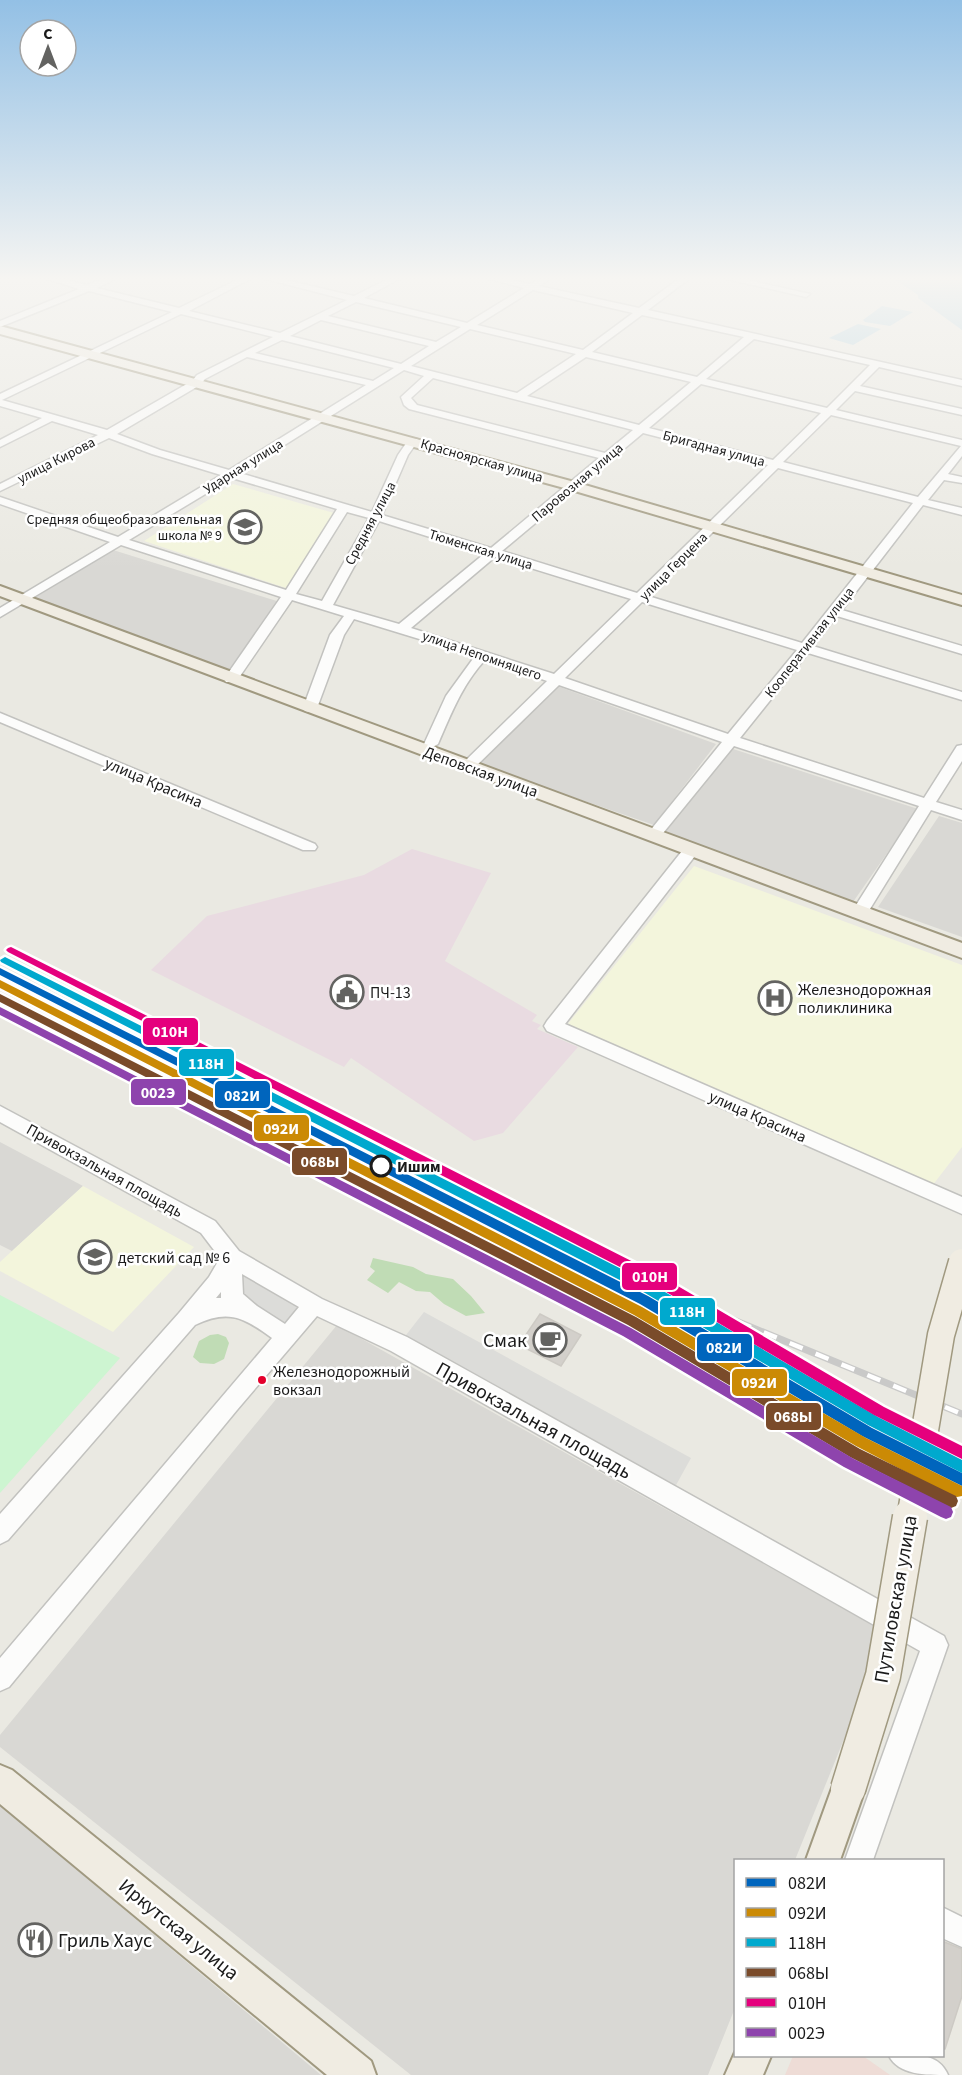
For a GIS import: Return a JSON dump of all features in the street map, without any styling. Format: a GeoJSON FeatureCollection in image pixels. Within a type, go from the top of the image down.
{"type":"FeatureCollection","features":[{"type":"Feature","properties":{"kind":"main road","name":"Красноярская улица"},"geometry":{"type":"LineString","coordinates":[[166,375],[573,486],[962,600]]}},
{"type":"Feature","properties":{"kind":"main road","name":"Деповская улица"},"geometry":{"type":"LineString","coordinates":[[0,591],[962,951]]}},
{"type":"Feature","properties":{"kind":"main road","name":"Путиловская улица"},"geometry":{"type":"LineString","coordinates":[[823,1859],[883,1676],[941,1335],[962,1262]]}},
{"type":"Feature","properties":{"kind":"main road","name":"Иркутская улица"},"geometry":{"type":"LineString","coordinates":[[0,1782],[357,2075]]}},
{"type":"Feature","properties":{"kind":"main road"},"geometry":{"type":"LineString","coordinates":[[744,2075],[751,2057]]}},
{"type":"Feature","properties":{"kind":"street"},"geometry":{"type":"LineString","coordinates":[[0,398],[46,375]]}},
{"type":"Feature","properties":{"kind":"street","name":"улица Кирова"},"geometry":{"type":"LineString","coordinates":[[0,488],[108,434],[196,383],[206,375]]}},
{"type":"Feature","properties":{"kind":"street"},"geometry":{"type":"LineString","coordinates":[[334,375],[374,384]]}},
{"type":"Feature","properties":{"kind":"street","name":"Ударная улица"},"geometry":{"type":"LineString","coordinates":[[0,613],[390,375]]}},
{"type":"Feature","properties":{"kind":"street"},"geometry":{"type":"LineString","coordinates":[[431,375],[406,397],[408,403],[413,407],[607,457]]}},
{"type":"Feature","properties":{"kind":"street","name":"Бригадная улица"},"geometry":{"type":"LineString","coordinates":[[435,375],[962,512]]}},
{"type":"Feature","properties":{"kind":"street"},"geometry":{"type":"LineString","coordinates":[[518,397],[552,375]]}},
{"type":"Feature","properties":{"kind":"street"},"geometry":{"type":"LineString","coordinates":[[678,375],[962,443]]}},
{"type":"Feature","properties":{"kind":"street","name":"Паровозная улица"},"geometry":{"type":"LineString","coordinates":[[403,628],[706,375]]}},
{"type":"Feature","properties":{"kind":"street","name":"улица Герцена"},"geometry":{"type":"LineString","coordinates":[[468,766],[642,597],[773,464],[867,375]]}},
{"type":"Feature","properties":{"kind":"street"},"geometry":{"type":"LineString","coordinates":[[928,375],[962,382]]}},
{"type":"Feature","properties":{"kind":"street"},"geometry":{"type":"LineString","coordinates":[[854,388],[962,412]]}},
{"type":"Feature","properties":{"kind":"street","name":"Тюменская улица"},"geometry":{"type":"LineString","coordinates":[[0,403],[108,434],[156,452],[642,597],[962,696]]}},
{"type":"Feature","properties":{"kind":"street"},"geometry":{"type":"LineString","coordinates":[[0,444],[51,418]]}},
{"type":"Feature","properties":{"kind":"street","name":"Средняя улица"},"geometry":{"type":"LineString","coordinates":[[326,606],[384,501],[403,455],[413,441]]}},
{"type":"Feature","properties":{"kind":"street","name":"Кооперативная улица"},"geometry":{"type":"LineString","coordinates":[[654,835],[806,647],[962,448]]}},
{"type":"Feature","properties":{"kind":"street"},"geometry":{"type":"LineString","coordinates":[[941,476],[962,480]]}},
{"type":"Feature","properties":{"kind":"street","name":"улица Непомнящего"},"geometry":{"type":"LineString","coordinates":[[0,500],[118,542],[484,654],[731,740],[962,815]]}},
{"type":"Feature","properties":{"kind":"street"},"geometry":{"type":"LineString","coordinates":[[231,679],[255,648],[344,507]]}},
{"type":"Feature","properties":{"kind":"street"},"geometry":{"type":"LineString","coordinates":[[832,611],[962,650]]}},
{"type":"Feature","properties":{"kind":"street"},"geometry":{"type":"LineString","coordinates":[[310,708],[337,635],[352,613]]}},
{"type":"Feature","properties":{"kind":"street"},"geometry":{"type":"LineString","coordinates":[[431,744],[449,701],[473,664],[484,654]]}},
{"type":"Feature","properties":{"kind":"street","name":"улица Красина"},"geometry":{"type":"LineString","coordinates":[[0,717],[309,847]]}},
{"type":"Feature","properties":{"kind":"street"},"geometry":{"type":"LineString","coordinates":[[859,913],[962,749]]}},
{"type":"Feature","properties":{"kind":"street","name":"улица Красина"},"geometry":{"type":"LineString","coordinates":[[692,849],[554,1026],[962,1206]]}},
{"type":"Feature","properties":{"kind":"street","name":"Привокзальная площадь"},"geometry":{"type":"LineString","coordinates":[[2,1116],[208,1227],[231,1257],[314,1305],[399,1344],[751,1540],[935,1646],[859,1859]]}},
{"type":"Feature","properties":{"kind":"street"},"geometry":{"type":"LineString","coordinates":[[231,1257],[232,1298],[287,1337]]}},
{"type":"Feature","properties":{"kind":"street"},"geometry":{"type":"LineString","coordinates":[[0,1532],[187,1319],[216,1283],[231,1257]]}},
{"type":"Feature","properties":{"kind":"street"},"geometry":{"type":"LineString","coordinates":[[0,1678],[314,1305]]}},
{"type":"Feature","properties":{"kind":"street"},"geometry":{"type":"LineString","coordinates":[[187,1319],[215,1307],[229,1307],[254,1315]]}},
{"type":"Feature","properties":{"kind":"street"},"geometry":{"type":"LineString","coordinates":[[944,1922],[962,1933]]}},
{"type":"Feature","properties":{"kind":"street"},"geometry":{"type":"LineString","coordinates":[[907,2057],[933,2075]]}},
{"type":"Feature","properties":{"kind":"shaded area","name":"Средняя общеобразовательная школа № 9"},"geometry":{"type":"Polygon","coordinates":[[[233,484],[334,513],[286,588],[144,541],[233,484]]]}},
{"type":"Feature","properties":{"kind":"shaded area"},"geometry":{"type":"Polygon","coordinates":[[[113,550],[280,602],[230,674],[33,599],[113,550]]]}},
{"type":"Feature","properties":{"kind":"shaded area"},"geometry":{"type":"Polygon","coordinates":[[[557,686],[716,744],[654,825],[478,764],[557,686]]]}},
{"type":"Feature","properties":{"kind":"shaded area"},"geometry":{"type":"Polygon","coordinates":[[[730,748],[918,809],[853,902],[657,831],[730,748]]]}},
{"type":"Feature","properties":{"kind":"shaded area"},"geometry":{"type":"Polygon","coordinates":[[[939,816],[962,823],[962,937],[878,907],[939,816]]]}},
{"type":"Feature","properties":{"kind":"shaded area","name":"ПЧ-13"},"geometry":{"type":"Polygon","coordinates":[[[412,849],[491,873],[445,961],[537,1015],[532,1021],[541,1025],[537,1029],[578,1047],[503,1133],[474,1141],[351,1058],[344,1067],[151,970],[207,916],[364,875],[412,849]]]}},
{"type":"Feature","properties":{"kind":"shaded area","name":"Железнодорожная поликлиника"},"geometry":{"type":"Polygon","coordinates":[[[694,866],[962,965],[962,1147],[929,1190],[563,1030],[694,866]]]}},
{"type":"Feature","properties":{"kind":"shaded area"},"geometry":{"type":"Polygon","coordinates":[[[0,1142],[83,1186],[12,1251],[0,1245],[0,1142]]]}},
{"type":"Feature","properties":{"kind":"shaded area","name":"детский сад № 6"},"geometry":{"type":"Polygon","coordinates":[[[83,1186],[194,1247],[113,1332],[0,1271],[0,1262],[83,1186]]]}},
{"type":"Feature","properties":{"kind":"shaded area"},"geometry":{"type":"Polygon","coordinates":[[[247,1263],[325,1305],[302,1334],[223,1290],[247,1263]]]}},
{"type":"Feature","properties":{"kind":"shaded area"},"geometry":{"type":"Polygon","coordinates":[[[424,1312],[691,1458],[670,1496],[399,1344],[424,1312]]]}},
{"type":"Feature","properties":{"kind":"shaded area"},"geometry":{"type":"Polygon","coordinates":[[[337,1325],[887,1633],[795,1859],[734,1859],[734,2010],[708,2075],[411,2075],[0,1747],[0,1735],[337,1325]]]}},
{"type":"Feature","properties":{"kind":"shaded area"},"geometry":{"type":"Polygon","coordinates":[[[0,1805],[321,2075],[0,2075],[0,1805]]]}},
{"type":"Feature","properties":{"kind":"shaded area"},"geometry":{"type":"Polygon","coordinates":[[[793,2057],[864,2057],[890,2075],[785,2075],[793,2057]]]}},
{"type":"Feature","properties":{"kind":"green space"},"geometry":{"type":"Polygon","coordinates":[[[373,1258],[413,1267],[426,1274],[453,1279],[485,1313],[466,1316],[444,1304],[430,1292],[416,1291],[399,1282],[388,1293],[367,1280],[375,1271],[370,1267],[373,1258]]]}},
{"type":"Feature","properties":{"kind":"green space"},"geometry":{"type":"Polygon","coordinates":[[[0,1295],[120,1358],[0,1493],[0,1295]]]}},
{"type":"Feature","properties":{"kind":"green space"},"geometry":{"type":"Polygon","coordinates":[[[218,1334],[226,1337],[229,1343],[224,1359],[214,1364],[200,1363],[193,1357],[199,1341],[210,1335],[218,1334]]]}},
{"type":"Feature","properties":{"kind":"building","name":"Смак"},"geometry":{"type":"Polygon","coordinates":[[[540,1314],[581,1335],[561,1366],[519,1345],[540,1314]]]}},
{"type":"Feature","properties":{"kind":"building"},"geometry":{"type":"Polygon","coordinates":[[[944,1942],[962,1949],[962,1996],[945,2049],[944,1942]]]}},
{"type":"Feature","properties":{"kind":"railway"},"geometry":{"type":"LineString","coordinates":[[712,1311],[962,1414]]}},
{"type":"Feature","properties":{"kind":"railway"},"geometry":{"type":"LineString","coordinates":[[921,1458],[962,1483]]}},
{"type":"Feature","properties":{"kind":"transit line","name":"010Н"},"geometry":{"type":"LineString","coordinates":[[11,950],[655,1279],[879,1411],[962,1453]]}},
{"type":"Feature","properties":{"kind":"transit line","name":"118Н"},"geometry":{"type":"LineString","coordinates":[[5,960],[649,1289],[873,1421],[962,1467]]}},
{"type":"Feature","properties":{"kind":"transit line","name":"082И"},"geometry":{"type":"LineString","coordinates":[[0,971],[644,1300],[867,1432],[962,1480]]}},
{"type":"Feature","properties":{"kind":"transit line","name":"092И"},"geometry":{"type":"LineString","coordinates":[[0,984],[638,1311],[861,1442],[957,1491]]}},
{"type":"Feature","properties":{"kind":"transit line","name":"068Ы"},"geometry":{"type":"LineString","coordinates":[[0,998],[632,1321],[855,1453],[951,1501]]}},
{"type":"Feature","properties":{"kind":"transit line","name":"002Э"},"geometry":{"type":"LineString","coordinates":[[0,1011],[627,1332],[849,1463],[946,1512]]}},
{"type":"Feature","properties":{"kind":"place","name":"Средняя общеобразовательная школа № 9"},"geometry":{"type":"Point","coordinates":[245,527]}},
{"type":"Feature","properties":{"kind":"place","name":"ПЧ-13"},"geometry":{"type":"Point","coordinates":[347,992]}},
{"type":"Feature","properties":{"kind":"place","name":"Железнодорожная поликлиника"},"geometry":{"type":"Point","coordinates":[775,998]}},
{"type":"Feature","properties":{"kind":"place","name":"Ишим"},"geometry":{"type":"Point","coordinates":[381,1166]}},
{"type":"Feature","properties":{"kind":"place","name":"детский сад № 6"},"geometry":{"type":"Point","coordinates":[95,1257]}},
{"type":"Feature","properties":{"kind":"place","name":"Смак"},"geometry":{"type":"Point","coordinates":[550,1340]}},
{"type":"Feature","properties":{"kind":"place","name":"Железнодорожный вокзал"},"geometry":{"type":"Point","coordinates":[262,1380]}},
{"type":"Feature","properties":{"kind":"place","name":"Гриль Хаус"},"geometry":{"type":"Point","coordinates":[35,1940]}}]}
